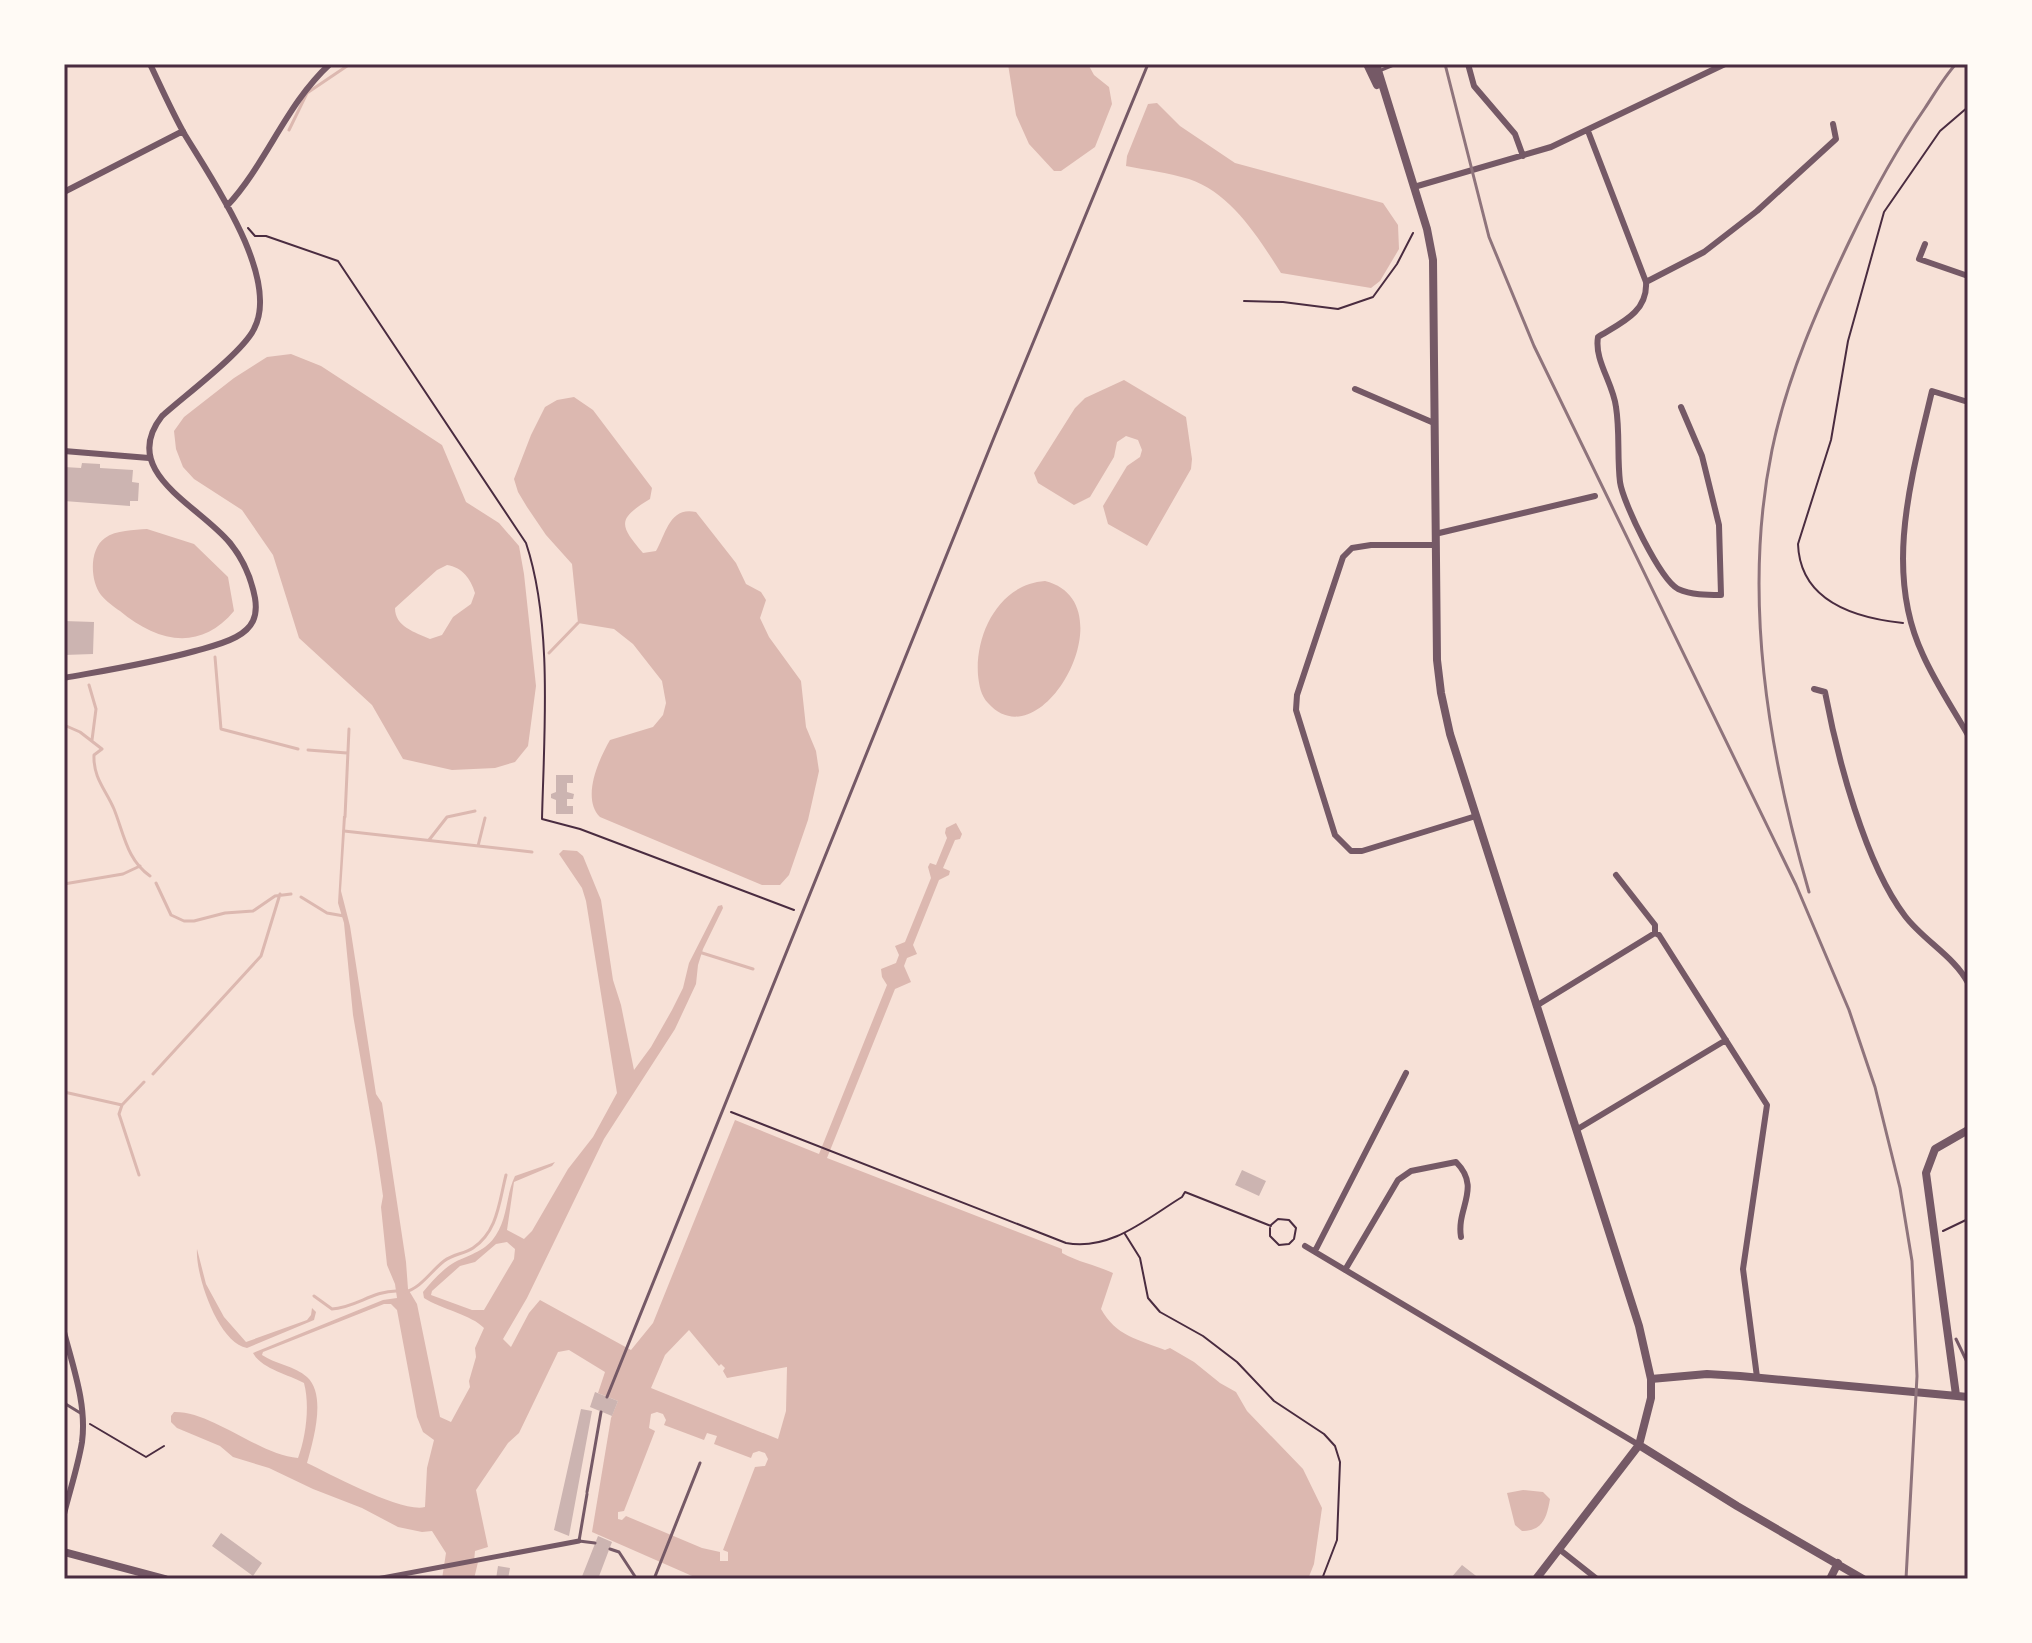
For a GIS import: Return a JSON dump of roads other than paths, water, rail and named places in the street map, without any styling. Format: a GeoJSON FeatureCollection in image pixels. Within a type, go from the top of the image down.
{"type":"FeatureCollection","features":[{"type":"Feature","properties":{"kind":"street"},"geometry":{"type":"LineString","coordinates":[[64,678],[150,663],[223,643],[250,627],[257,612],[252,582],[229,541],[160,478],[149,458],[147,442],[156,422],[247,340],[260,312],[256,273],[242,234],[183,131],[150,64]]}},
{"type":"Feature","properties":{"kind":"street"},"geometry":{"type":"LineString","coordinates":[[227,206],[242,190],[303,91],[330,64]]}},
{"type":"Feature","properties":{"kind":"street"},"geometry":{"type":"LineString","coordinates":[[1367,64],[1375,69],[1427,229],[1433,260],[1437,660],[1441,693],[1450,734],[1639,1326],[1651,1379],[1651,1398],[1639,1445],[1536,1579]]}},
{"type":"Feature","properties":{"kind":"street"},"geometry":{"type":"LineString","coordinates":[[1468,64],[1474,86],[1515,134],[1523,156]]}},
{"type":"Feature","properties":{"kind":"street"},"geometry":{"type":"LineString","coordinates":[[1414,187],[1551,147],[1725,64]]}},
{"type":"Feature","properties":{"kind":"street"},"geometry":{"type":"LineString","coordinates":[[1646,282],[1704,252],[1757,211],[1836,139],[1833,124]]}},
{"type":"Feature","properties":{"kind":"street"},"geometry":{"type":"LineString","coordinates":[[64,192],[183,131]]}},
{"type":"Feature","properties":{"kind":"street"},"geometry":{"type":"LineString","coordinates":[[1588,131],[1646,282],[1643,304],[1633,315],[1598,337],[1596,349],[1612,386],[1620,483],[1625,502],[1665,579],[1693,594],[1721,595],[1719,525],[1702,456],[1681,407]]}},
{"type":"Feature","properties":{"kind":"street"},"geometry":{"type":"LineString","coordinates":[[1925,244],[1919,259],[1968,276]]}},
{"type":"Feature","properties":{"kind":"street"},"geometry":{"type":"LineString","coordinates":[[1355,389],[1434,423]]}},
{"type":"Feature","properties":{"kind":"street"},"geometry":{"type":"LineString","coordinates":[[1968,402],[1932,391],[1904,518],[1903,558],[1912,624],[1922,654],[1968,735]]}},
{"type":"Feature","properties":{"kind":"street"},"geometry":{"type":"LineString","coordinates":[[64,451],[149,458]]}},
{"type":"Feature","properties":{"kind":"street"},"geometry":{"type":"LineString","coordinates":[[1435,534],[1595,496]]}},
{"type":"Feature","properties":{"kind":"street"},"geometry":{"type":"LineString","coordinates":[[1436,545],[1359,547],[1352,548],[1343,557],[1297,695],[1296,710],[1335,835],[1351,851],[1362,851],[1476,816]]}},
{"type":"Feature","properties":{"kind":"street"},"geometry":{"type":"LineString","coordinates":[[1814,689],[1825,692],[1846,780],[1878,869],[1905,916],[1968,983]]}},
{"type":"Feature","properties":{"kind":"street"},"geometry":{"type":"LineString","coordinates":[[1616,875],[1655,925],[1655,933]]}},
{"type":"Feature","properties":{"kind":"street"},"geometry":{"type":"LineString","coordinates":[[1536,1006],[1655,933]]}},
{"type":"Feature","properties":{"kind":"street"},"geometry":{"type":"LineString","coordinates":[[1655,933],[1767,1105],[1743,1269],[1757,1377]]}},
{"type":"Feature","properties":{"kind":"street"},"geometry":{"type":"LineString","coordinates":[[1576,1130],[1726,1040]]}},
{"type":"Feature","properties":{"kind":"street"},"geometry":{"type":"LineString","coordinates":[[1315,1251],[1406,1073]]}},
{"type":"Feature","properties":{"kind":"street"},"geometry":{"type":"LineString","coordinates":[[1956,1395],[1926,1173],[1935,1149],[1968,1130]]}},
{"type":"Feature","properties":{"kind":"street"},"geometry":{"type":"LineString","coordinates":[[1345,1270],[1398,1180],[1411,1171],[1456,1162],[1466,1171],[1469,1191],[1459,1224],[1461,1237]]}},
{"type":"Feature","properties":{"kind":"street"},"geometry":{"type":"LineString","coordinates":[[1305,1246],[1863,1579]]}},
{"type":"Feature","properties":{"kind":"street"},"geometry":{"type":"LineString","coordinates":[[64,1332],[81,1399],[82,1418],[82,1442],[64,1514]]}},
{"type":"Feature","properties":{"kind":"street"},"geometry":{"type":"LineString","coordinates":[[1651,1379],[1707,1374],[1968,1397]]}},
{"type":"Feature","properties":{"kind":"street"},"geometry":{"type":"LineString","coordinates":[[377,1579],[579,1541]]}},
{"type":"Feature","properties":{"kind":"street"},"geometry":{"type":"LineString","coordinates":[[1559,1549],[1597,1579]]}},
{"type":"Feature","properties":{"kind":"street"},"geometry":{"type":"LineString","coordinates":[[64,1552],[165,1579]]}},
{"type":"Feature","properties":{"kind":"street"},"geometry":{"type":"LineString","coordinates":[[1830,1579],[1838,1563]]}},
{"type":"Feature","properties":{"kind":"lane"},"geometry":{"type":"LineString","coordinates":[[607,1397],[1078,229],[1148,64]]}},
{"type":"Feature","properties":{"kind":"lane"},"geometry":{"type":"LineString","coordinates":[[1375,69],[1396,64]]}},
{"type":"Feature","properties":{"kind":"lane"},"geometry":{"type":"LineString","coordinates":[[1956,1339],[1968,1364]]}},
{"type":"Feature","properties":{"kind":"lane"},"geometry":{"type":"LineString","coordinates":[[64,1403],[82,1418]]}},
{"type":"Feature","properties":{"kind":"lane"},"geometry":{"type":"LineString","coordinates":[[595,1543],[579,1541],[601,1412]]}},
{"type":"Feature","properties":{"kind":"lane"},"geometry":{"type":"LineString","coordinates":[[610,1549],[619,1552],[634,1578],[652,1579],[661,1564],[700,1463]]}},
{"type":"Feature","properties":{"kind":"waterway"},"geometry":{"type":"LineString","coordinates":[[289,130],[307,93],[350,64]]}},
{"type":"Feature","properties":{"kind":"waterway"},"geometry":{"type":"LineString","coordinates":[[549,653],[578,623]]}},
{"type":"Feature","properties":{"kind":"waterway"},"geometry":{"type":"LineString","coordinates":[[215,657],[221,729],[298,749]]}},
{"type":"Feature","properties":{"kind":"waterway"},"geometry":{"type":"LineString","coordinates":[[89,685],[96,709],[92,740]]}},
{"type":"Feature","properties":{"kind":"waterway"},"geometry":{"type":"LineString","coordinates":[[64,725],[80,732],[102,749],[94,755],[98,777],[131,854],[150,876]]}},
{"type":"Feature","properties":{"kind":"waterway"},"geometry":{"type":"LineString","coordinates":[[345,817],[349,729]]}},
{"type":"Feature","properties":{"kind":"waterway"},"geometry":{"type":"LineString","coordinates":[[308,750],[347,753]]}},
{"type":"Feature","properties":{"kind":"waterway"},"geometry":{"type":"LineString","coordinates":[[429,840],[447,817],[475,811]]}},
{"type":"Feature","properties":{"kind":"waterway"},"geometry":{"type":"LineString","coordinates":[[478,846],[485,818]]}},
{"type":"Feature","properties":{"kind":"waterway"},"geometry":{"type":"LineString","coordinates":[[344,831],[532,852]]}},
{"type":"Feature","properties":{"kind":"waterway"},"geometry":{"type":"LineString","coordinates":[[64,884],[123,874],[140,866]]}},
{"type":"Feature","properties":{"kind":"waterway"},"geometry":{"type":"LineString","coordinates":[[156,883],[171,915],[184,921],[253,911],[275,896],[291,894]]}},
{"type":"Feature","properties":{"kind":"waterway"},"geometry":{"type":"LineString","coordinates":[[153,1074],[261,956],[280,894]]}},
{"type":"Feature","properties":{"kind":"waterway"},"geometry":{"type":"LineString","coordinates":[[301,897],[327,913],[344,916]]}},
{"type":"Feature","properties":{"kind":"waterway"},"geometry":{"type":"LineString","coordinates":[[699,952],[753,969]]}},
{"type":"Feature","properties":{"kind":"waterway"},"geometry":{"type":"LineString","coordinates":[[139,1175],[119,1114],[122,1105],[144,1082]]}},
{"type":"Feature","properties":{"kind":"waterway"},"geometry":{"type":"LineString","coordinates":[[64,1092],[122,1105]]}},
{"type":"Feature","properties":{"kind":"waterway"},"geometry":{"type":"LineString","coordinates":[[405,1292],[421,1283],[447,1259],[470,1250],[488,1233],[493,1225],[506,1175]]}},
{"type":"Feature","properties":{"kind":"waterway"},"geometry":{"type":"LineString","coordinates":[[314,1296],[332,1309],[349,1306],[381,1293],[398,1291]]}},
{"type":"Feature","properties":{"kind":"railway"},"geometry":{"type":"LineString","coordinates":[[1445,64],[1489,237],[1534,346],[1796,885],[1849,1010],[1875,1087],[1900,1188],[1912,1261],[1917,1376],[1906,1579]]}},
{"type":"Feature","properties":{"kind":"railway"},"geometry":{"type":"LineString","coordinates":[[1809,892],[1782,784],[1764,673],[1759,561],[1763,505],[1772,450],[1786,396],[1805,343],[1850,240],[1894,156],[1956,64]]}}]}
